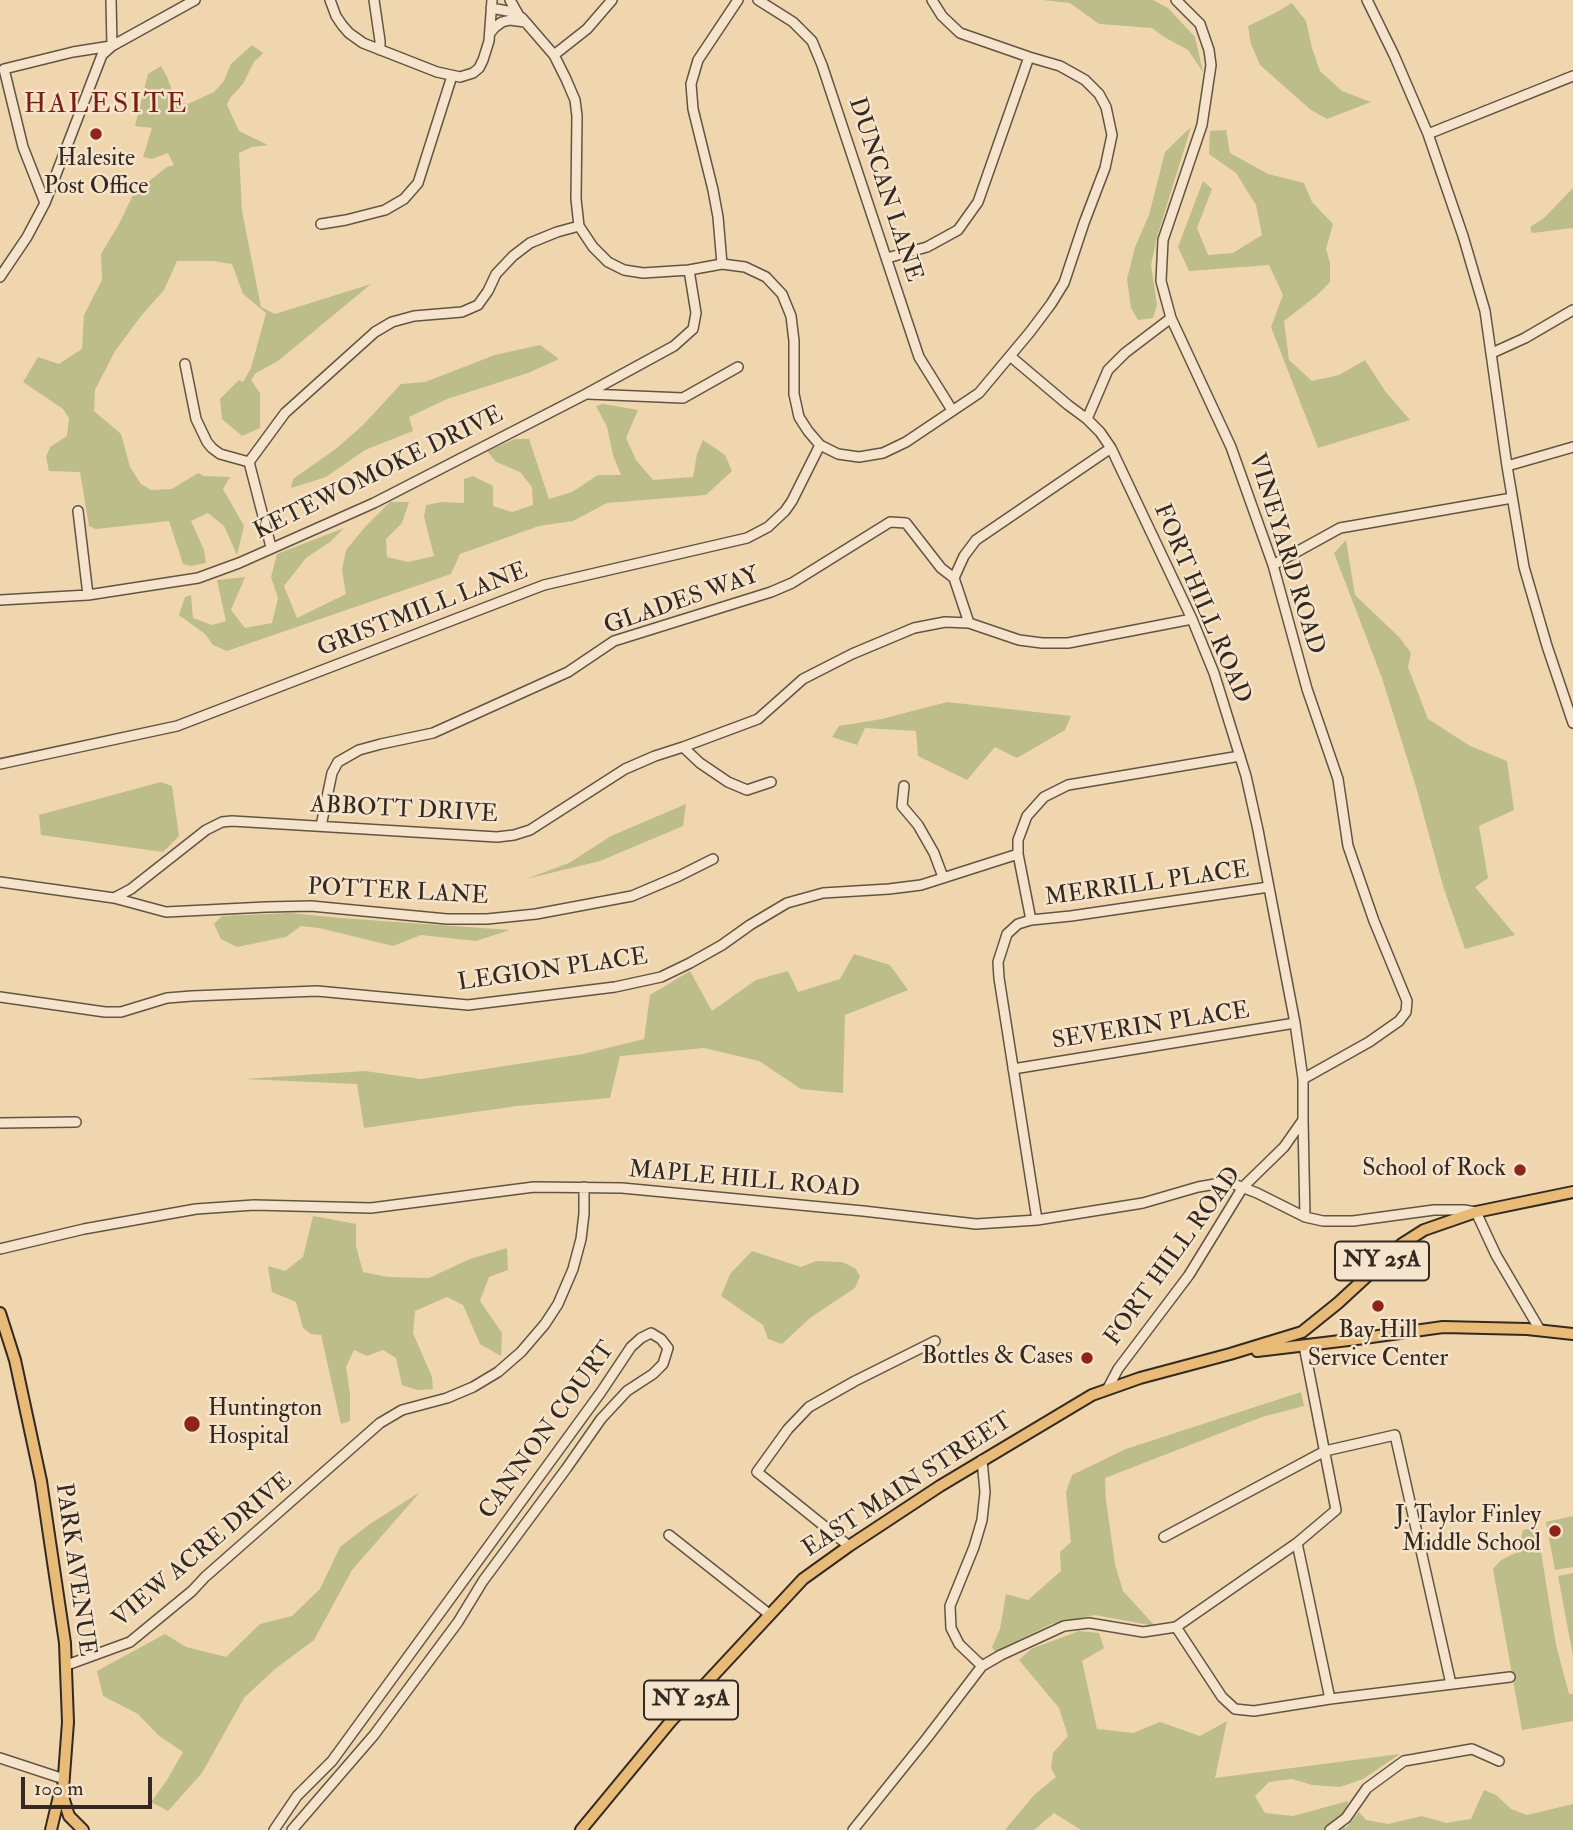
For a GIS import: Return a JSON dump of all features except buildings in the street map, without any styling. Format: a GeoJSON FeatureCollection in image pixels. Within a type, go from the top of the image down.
{"type":"FeatureCollection","features":[{"type":"Feature","properties":{"kind":"main road","name":"EAST MAIN STREET"},"geometry":{"type":"LineString","coordinates":[[581,1830],[671,1721],[803,1579],[982,1460],[1078,1402],[1108,1388],[1302,1332],[1402,1244],[1424,1230],[1476,1212],[1573,1192]]}},
{"type":"Feature","properties":{"kind":"main road","name":"PARK AVENUE"},"geometry":{"type":"LineString","coordinates":[[0,1313],[44,1498],[64,1631],[68,1721],[64,1800],[69,1816]]}},
{"type":"Feature","properties":{"kind":"main road","name":"EAST MAIN STREET"},"geometry":{"type":"LineString","coordinates":[[1230,1354],[1443,1327],[1540,1330],[1573,1334]]}},
{"type":"Feature","properties":{"kind":"main road"},"geometry":{"type":"LineString","coordinates":[[1302,1332],[1304,1346]]}},
{"type":"Feature","properties":{"kind":"main road"},"geometry":{"type":"LineString","coordinates":[[51,1830],[64,1779]]}},
{"type":"Feature","properties":{"kind":"main road"},"geometry":{"type":"LineString","coordinates":[[51,1830],[69,1816],[83,1830]]}},
{"type":"Feature","properties":{"kind":"street"},"geometry":{"type":"LineString","coordinates":[[111,0],[112,46]]}},
{"type":"Feature","properties":{"kind":"street"},"geometry":{"type":"LineString","coordinates":[[0,276],[27,237],[45,203],[104,52],[195,0]]}},
{"type":"Feature","properties":{"kind":"street"},"geometry":{"type":"LineString","coordinates":[[330,0],[336,16],[349,33],[363,43],[427,68],[460,77],[479,68],[485,56],[492,4],[522,18]]}},
{"type":"Feature","properties":{"kind":"street"},"geometry":{"type":"LineString","coordinates":[[374,0],[380,50]]}},
{"type":"Feature","properties":{"kind":"street"},"geometry":{"type":"LineString","coordinates":[[510,0],[554,55],[575,100],[578,137],[576,199],[579,226],[593,247],[608,262],[624,270],[643,273],[689,270],[722,264],[745,267],[766,277],[782,294],[792,316],[794,394],[800,416],[820,445],[838,454],[859,457],[883,453],[906,442],[979,393],[1051,304],[1064,283],[1105,168],[1112,135],[1106,107],[1099,94],[1085,80],[1060,66],[1029,58],[960,33],[942,16],[932,0]]}},
{"type":"Feature","properties":{"kind":"street"},"geometry":{"type":"LineString","coordinates":[[554,55],[587,29],[612,0]]}},
{"type":"Feature","properties":{"kind":"street"},"geometry":{"type":"LineString","coordinates":[[722,264],[719,217],[693,109],[691,84],[698,60],[738,0]]}},
{"type":"Feature","properties":{"kind":"street","name":"DUNCAN LANE"},"geometry":{"type":"LineString","coordinates":[[758,0],[793,22],[812,41],[919,357],[952,410]]}},
{"type":"Feature","properties":{"kind":"street","name":"VINEYARD ROAD"},"geometry":{"type":"LineString","coordinates":[[1176,0],[1200,24],[1211,65],[1202,125],[1163,240],[1161,282],[1171,318],[1231,447],[1273,565],[1307,689],[1338,779],[1348,846],[1374,921],[1407,1001],[1406,1012],[1399,1021],[1369,1042],[1303,1079]]}},
{"type":"Feature","properties":{"kind":"street"},"geometry":{"type":"LineString","coordinates":[[1367,0],[1428,134],[1485,311],[1524,567],[1573,723]]}},
{"type":"Feature","properties":{"kind":"street"},"geometry":{"type":"LineString","coordinates":[[489,34],[502,22],[522,18]]}},
{"type":"Feature","properties":{"kind":"street"},"geometry":{"type":"LineString","coordinates":[[45,203],[23,147],[4,69],[73,52],[112,46]]}},
{"type":"Feature","properties":{"kind":"street"},"geometry":{"type":"LineString","coordinates":[[887,258],[927,247],[958,230],[978,202],[1029,58]]}},
{"type":"Feature","properties":{"kind":"street"},"geometry":{"type":"LineString","coordinates":[[321,224],[385,210],[404,199],[418,183],[452,76]]}},
{"type":"Feature","properties":{"kind":"street"},"geometry":{"type":"LineString","coordinates":[[1428,134],[1573,76]]}},
{"type":"Feature","properties":{"kind":"street"},"geometry":{"type":"LineString","coordinates":[[249,462],[285,413],[375,332],[392,322],[414,316],[462,312],[478,304],[496,274],[513,256],[539,239],[579,226]]}},
{"type":"Feature","properties":{"kind":"street","name":"KETEWOMOKE DRIVE"},"geometry":{"type":"LineString","coordinates":[[0,600],[88,596],[198,578],[239,563],[374,503],[674,346],[693,329],[696,313],[689,270]]}},
{"type":"Feature","properties":{"kind":"street"},"geometry":{"type":"LineString","coordinates":[[1492,353],[1525,338],[1573,310]]}},
{"type":"Feature","properties":{"kind":"street"},"geometry":{"type":"LineString","coordinates":[[1087,419],[1108,370],[1125,353],[1171,318]]}},
{"type":"Feature","properties":{"kind":"street","name":"FORT HILL ROAD"},"geometry":{"type":"LineString","coordinates":[[1010,356],[1087,419],[1111,448],[1192,619],[1214,673],[1252,803],[1295,1023],[1303,1079],[1305,1217]]}},
{"type":"Feature","properties":{"kind":"street"},"geometry":{"type":"LineString","coordinates":[[185,364],[196,419],[207,442],[220,454],[249,462]]}},
{"type":"Feature","properties":{"kind":"street"},"geometry":{"type":"LineString","coordinates":[[586,394],[682,398],[738,367]]}},
{"type":"Feature","properties":{"kind":"street","name":"GRISTMILL LANE"},"geometry":{"type":"LineString","coordinates":[[0,764],[162,730],[205,716],[544,585],[747,538],[768,527],[785,511],[820,445]]}},
{"type":"Feature","properties":{"kind":"street"},"geometry":{"type":"LineString","coordinates":[[1507,466],[1573,447]]}},
{"type":"Feature","properties":{"kind":"street"},"geometry":{"type":"LineString","coordinates":[[954,578],[964,556],[976,541],[1111,448]]}},
{"type":"Feature","properties":{"kind":"street"},"geometry":{"type":"LineString","coordinates":[[249,462],[271,547]]}},
{"type":"Feature","properties":{"kind":"street"},"geometry":{"type":"LineString","coordinates":[[1273,565],[1340,528],[1512,498]]}},
{"type":"Feature","properties":{"kind":"street"},"geometry":{"type":"LineString","coordinates":[[78,511],[88,596]]}},
{"type":"Feature","properties":{"kind":"street","name":"GLADES WAY"},"geometry":{"type":"LineString","coordinates":[[321,826],[332,773],[338,762],[359,750],[433,733],[568,672],[614,641],[792,583],[890,522],[906,523],[941,568],[954,578],[969,623]]}},
{"type":"Feature","properties":{"kind":"street","name":"ABBOTT DRIVE"},"geometry":{"type":"LineString","coordinates":[[114,898],[131,889],[206,830],[222,822],[497,837],[530,830],[625,769],[758,719],[803,678],[914,628],[945,622],[969,623],[1019,640],[1068,643],[1192,619]]}},
{"type":"Feature","properties":{"kind":"street"},"geometry":{"type":"LineString","coordinates":[[683,747],[728,782],[747,790],[771,782]]}},
{"type":"Feature","properties":{"kind":"street"},"geometry":{"type":"LineString","coordinates":[[1037,1220],[998,962],[1007,934],[1018,924],[1031,920],[1018,854],[1018,840],[1027,816],[1044,797],[1068,785],[1240,756]]}},
{"type":"Feature","properties":{"kind":"street"},"geometry":{"type":"LineString","coordinates":[[904,786],[902,806],[929,844],[943,877]]}},
{"type":"Feature","properties":{"kind":"street","name":"LEGION PLACE"},"geometry":{"type":"LineString","coordinates":[[0,997],[121,1012],[167,998],[317,991],[468,1006],[615,987],[661,977],[690,963],[787,903],[823,893],[921,885],[1018,854]]}},
{"type":"Feature","properties":{"kind":"street","name":"POTTER LANE"},"geometry":{"type":"LineString","coordinates":[[114,898],[166,912],[311,906],[447,919],[487,919],[536,914],[632,896],[713,859]]}},
{"type":"Feature","properties":{"kind":"street"},"geometry":{"type":"LineString","coordinates":[[0,882],[114,898]]}},
{"type":"Feature","properties":{"kind":"street","name":"MERRILL PLACE"},"geometry":{"type":"LineString","coordinates":[[1031,920],[1269,887]]}},
{"type":"Feature","properties":{"kind":"street","name":"SEVERIN PLACE"},"geometry":{"type":"LineString","coordinates":[[1013,1069],[1295,1023]]}},
{"type":"Feature","properties":{"kind":"street","name":"FORT HILL ROAD"},"geometry":{"type":"LineString","coordinates":[[1108,1388],[1118,1369],[1189,1275],[1243,1187],[1284,1147],[1303,1120]]}},
{"type":"Feature","properties":{"kind":"street"},"geometry":{"type":"LineString","coordinates":[[0,1123],[76,1122]]}},
{"type":"Feature","properties":{"kind":"street","name":"MAPLE HILL ROAD"},"geometry":{"type":"LineString","coordinates":[[0,1249],[148,1216],[215,1207],[254,1205],[371,1208],[534,1187],[634,1189],[976,1224],[1037,1220],[1143,1203],[1221,1183],[1243,1187],[1305,1217],[1323,1221],[1338,1222],[1434,1210],[1476,1212]]}},
{"type":"Feature","properties":{"kind":"street","name":"VIEW ACRE DRIVE"},"geometry":{"type":"LineString","coordinates":[[67,1665],[130,1642],[192,1591],[380,1423],[402,1410],[447,1398],[473,1387],[498,1372],[522,1352],[558,1304],[573,1269],[581,1239],[584,1187]]}},
{"type":"Feature","properties":{"kind":"street"},"geometry":{"type":"LineString","coordinates":[[1476,1212],[1496,1255],[1540,1330]]}},
{"type":"Feature","properties":{"kind":"street","name":"CANNON COURT"},"geometry":{"type":"LineString","coordinates":[[274,1830],[298,1796],[332,1761],[620,1366],[631,1346],[651,1333],[661,1339],[668,1348],[663,1364],[627,1391],[601,1419],[458,1622],[374,1735],[292,1830]]}},
{"type":"Feature","properties":{"kind":"street"},"geometry":{"type":"LineString","coordinates":[[849,1546],[757,1472],[788,1429],[809,1407],[935,1341]]}},
{"type":"Feature","properties":{"kind":"street"},"geometry":{"type":"LineString","coordinates":[[853,1830],[982,1666],[1064,1626],[1089,1623],[1143,1632],[1176,1627],[1297,1543],[1336,1510],[1304,1346]]}},
{"type":"Feature","properties":{"kind":"street"},"geometry":{"type":"LineString","coordinates":[[1164,1537],[1325,1451],[1395,1435],[1451,1684]]}},
{"type":"Feature","properties":{"kind":"street"},"geometry":{"type":"LineString","coordinates":[[563,1444],[576,1454]]}},
{"type":"Feature","properties":{"kind":"street"},"geometry":{"type":"LineString","coordinates":[[982,1460],[985,1492],[982,1520],[950,1606],[951,1628],[959,1644],[982,1666]]}},
{"type":"Feature","properties":{"kind":"street"},"geometry":{"type":"LineString","coordinates":[[669,1535],[769,1614]]}},
{"type":"Feature","properties":{"kind":"street"},"geometry":{"type":"LineString","coordinates":[[1297,1543],[1330,1699]]}},
{"type":"Feature","properties":{"kind":"street"},"geometry":{"type":"LineString","coordinates":[[463,1581],[478,1590]]}},
{"type":"Feature","properties":{"kind":"street"},"geometry":{"type":"LineString","coordinates":[[1176,1627],[1222,1697],[1236,1709],[1254,1711],[1510,1676]]}},
{"type":"Feature","properties":{"kind":"street"},"geometry":{"type":"LineString","coordinates":[[374,1704],[389,1714]]}},
{"type":"Feature","properties":{"kind":"street"},"geometry":{"type":"LineString","coordinates":[[1330,1830],[1346,1818],[1367,1788],[1404,1761],[1472,1749],[1499,1761]]}},
{"type":"Feature","properties":{"kind":"street"},"geometry":{"type":"LineString","coordinates":[[0,1758],[64,1779]]}},
{"type":"Feature","properties":{"kind":"street"},"geometry":{"type":"LineString","coordinates":[[317,1777],[330,1786]]}},
{"type":"Feature","properties":{"kind":"green space"},"geometry":{"type":"Polygon","coordinates":[[[1042,0],[1153,0],[1168,8],[1195,37],[1203,72],[1188,50],[1152,28],[1099,24],[1070,3],[1042,0]]]}},
{"type":"Feature","properties":{"kind":"green space"},"geometry":{"type":"Polygon","coordinates":[[[1292,3],[1306,21],[1320,71],[1342,91],[1371,102],[1327,119],[1311,110],[1260,65],[1251,44],[1248,26],[1292,3]]]}},
{"type":"Feature","properties":{"kind":"green space"},"geometry":{"type":"Polygon","coordinates":[[[252,45],[263,53],[254,62],[243,84],[227,105],[239,131],[268,145],[252,147],[239,153],[242,211],[261,307],[275,314],[371,284],[278,361],[256,373],[251,380],[260,393],[260,428],[242,436],[222,419],[220,399],[239,380],[243,382],[251,368],[266,313],[243,294],[232,264],[177,261],[164,290],[115,351],[95,390],[94,411],[121,434],[130,467],[141,484],[151,490],[172,489],[198,473],[204,476],[230,477],[223,489],[244,526],[237,555],[224,526],[208,513],[191,521],[204,550],[206,563],[191,566],[183,564],[169,521],[96,529],[89,526],[80,472],[49,471],[46,457],[50,447],[67,436],[69,418],[63,409],[23,382],[38,357],[59,364],[82,349],[84,315],[102,280],[101,254],[134,193],[167,167],[174,165],[168,153],[152,159],[143,157],[152,128],[135,126],[148,74],[161,66],[176,102],[188,104],[214,92],[224,81],[231,64],[252,45]]]}},
{"type":"Feature","properties":{"kind":"green space"},"geometry":{"type":"Polygon","coordinates":[[[1191,127],[1151,265],[1157,305],[1153,318],[1138,320],[1131,308],[1127,279],[1135,247],[1149,215],[1165,152],[1191,127]]]}},
{"type":"Feature","properties":{"kind":"green space"},"geometry":{"type":"Polygon","coordinates":[[[1226,130],[1230,153],[1268,174],[1304,183],[1312,202],[1333,224],[1326,249],[1330,263],[1330,282],[1284,321],[1289,360],[1312,381],[1339,375],[1365,360],[1385,391],[1410,420],[1318,448],[1271,327],[1283,295],[1269,265],[1189,271],[1178,247],[1203,181],[1212,189],[1197,228],[1208,255],[1233,253],[1262,235],[1256,205],[1236,173],[1209,154],[1210,131],[1226,130]]]}},
{"type":"Feature","properties":{"kind":"green space"},"geometry":{"type":"Polygon","coordinates":[[[1573,188],[1573,228],[1532,233],[1530,227],[1544,218],[1573,188]]]}},
{"type":"Feature","properties":{"kind":"green space"},"geometry":{"type":"Polygon","coordinates":[[[540,345],[559,359],[528,373],[447,399],[409,417],[413,431],[365,450],[326,477],[291,488],[293,479],[337,448],[363,425],[401,384],[425,382],[495,355],[540,345]]]}},
{"type":"Feature","properties":{"kind":"green space"},"geometry":{"type":"Polygon","coordinates":[[[603,404],[638,410],[626,438],[636,460],[653,480],[693,477],[697,454],[703,440],[725,455],[732,471],[706,495],[607,503],[573,521],[539,526],[460,554],[451,574],[227,651],[213,645],[205,634],[179,615],[185,597],[191,595],[193,618],[212,625],[226,621],[217,580],[245,577],[231,610],[245,628],[272,623],[278,598],[271,577],[277,554],[344,528],[330,542],[306,558],[284,586],[297,618],[346,594],[342,570],[346,550],[390,502],[409,502],[402,523],[386,539],[387,557],[408,562],[434,556],[424,517],[426,505],[442,502],[464,503],[464,479],[473,476],[493,486],[493,506],[512,512],[533,505],[532,487],[520,472],[496,462],[487,451],[515,439],[529,439],[549,499],[572,492],[598,475],[621,475],[607,427],[596,406],[603,404]]]}},
{"type":"Feature","properties":{"kind":"green space"},"geometry":{"type":"Polygon","coordinates":[[[1346,540],[1355,595],[1399,637],[1411,653],[1408,667],[1428,719],[1470,746],[1507,761],[1514,810],[1479,826],[1488,878],[1475,887],[1515,935],[1465,949],[1443,886],[1382,678],[1334,553],[1346,540]]]}},
{"type":"Feature","properties":{"kind":"green space"},"geometry":{"type":"Polygon","coordinates":[[[947,702],[1071,716],[1065,730],[1017,758],[995,747],[967,780],[918,756],[916,731],[865,728],[857,745],[832,737],[839,726],[882,719],[947,702]]]}},
{"type":"Feature","properties":{"kind":"green space"},"geometry":{"type":"Polygon","coordinates":[[[161,782],[172,786],[179,836],[163,852],[41,835],[39,815],[161,782]]]}},
{"type":"Feature","properties":{"kind":"green space"},"geometry":{"type":"Polygon","coordinates":[[[686,804],[683,826],[600,861],[526,879],[569,863],[611,836],[686,804]]]}},
{"type":"Feature","properties":{"kind":"green space"},"geometry":{"type":"Polygon","coordinates":[[[290,913],[510,930],[476,941],[421,935],[393,946],[301,926],[286,937],[237,947],[221,939],[214,924],[222,916],[290,913]]]}},
{"type":"Feature","properties":{"kind":"green space"},"geometry":{"type":"Polygon","coordinates":[[[854,954],[890,965],[908,990],[845,1015],[843,1093],[801,1089],[759,1061],[704,1048],[620,1056],[610,1098],[517,1106],[364,1128],[357,1084],[244,1079],[365,1071],[421,1079],[583,1054],[644,1039],[650,995],[690,971],[712,1011],[756,980],[788,971],[798,992],[840,979],[854,954]]]}},
{"type":"Feature","properties":{"kind":"green space"},"geometry":{"type":"Polygon","coordinates":[[[313,1216],[356,1224],[356,1246],[363,1272],[388,1277],[429,1278],[470,1259],[507,1248],[508,1270],[489,1277],[480,1301],[502,1333],[501,1356],[480,1344],[463,1305],[447,1297],[415,1311],[413,1333],[432,1377],[433,1389],[417,1390],[402,1385],[396,1358],[383,1350],[367,1356],[354,1350],[346,1367],[350,1421],[341,1424],[321,1335],[311,1334],[303,1328],[296,1302],[272,1292],[268,1266],[285,1271],[303,1257],[313,1216]]]}},
{"type":"Feature","properties":{"kind":"green space"},"geometry":{"type":"Polygon","coordinates":[[[752,1251],[801,1267],[816,1261],[842,1262],[855,1268],[860,1276],[855,1288],[810,1318],[782,1344],[768,1339],[763,1325],[721,1296],[730,1274],[752,1251]]]}},
{"type":"Feature","properties":{"kind":"green space"},"geometry":{"type":"Polygon","coordinates":[[[1301,1392],[1304,1406],[1262,1417],[1105,1478],[1115,1564],[1123,1591],[1155,1626],[1095,1615],[1051,1624],[995,1652],[992,1647],[1000,1629],[1006,1594],[1028,1600],[1061,1571],[1060,1552],[1071,1542],[1066,1492],[1072,1475],[1126,1449],[1301,1392]]]}},
{"type":"Feature","properties":{"kind":"green space"},"geometry":{"type":"Polygon","coordinates":[[[420,1492],[352,1570],[314,1640],[275,1669],[244,1698],[202,1773],[168,1811],[151,1802],[183,1752],[158,1735],[138,1714],[103,1696],[97,1671],[165,1634],[186,1647],[226,1657],[260,1624],[292,1616],[320,1589],[340,1547],[420,1492]]]}},
{"type":"Feature","properties":{"kind":"green space"},"geometry":{"type":"Polygon","coordinates":[[[1573,1516],[1573,1567],[1555,1570],[1546,1522],[1573,1516]]]}},
{"type":"Feature","properties":{"kind":"green space"},"geometry":{"type":"Polygon","coordinates":[[[1537,1527],[1556,1645],[1569,1694],[1573,1694],[1573,1721],[1522,1730],[1493,1569],[1501,1560],[1518,1552],[1523,1530],[1537,1527]]]}},
{"type":"Feature","properties":{"kind":"green space"},"geometry":{"type":"Polygon","coordinates":[[[1573,1573],[1573,1656],[1558,1576],[1573,1573]]]}},
{"type":"Feature","properties":{"kind":"green space"},"geometry":{"type":"Polygon","coordinates":[[[1079,1631],[1099,1633],[1104,1648],[1082,1661],[1097,1729],[1133,1733],[1160,1722],[1200,1736],[1227,1721],[1215,1778],[1400,1754],[1363,1779],[1340,1787],[1312,1785],[1292,1779],[1269,1782],[1255,1796],[1265,1813],[1293,1816],[1348,1801],[1345,1829],[1359,1812],[1366,1820],[1388,1824],[1422,1816],[1446,1823],[1471,1819],[1484,1790],[1496,1795],[1511,1809],[1527,1815],[1573,1804],[1573,1830],[1081,1830],[1054,1813],[1034,1830],[1005,1830],[1034,1795],[1056,1777],[1051,1768],[1053,1753],[1068,1736],[1059,1708],[1019,1660],[1031,1649],[1079,1631]]]}},
{"type":"Feature","properties":{"kind":"place","name":"Halesite Post Office"},"geometry":{"type":"Point","coordinates":[96,134]}},
{"type":"Feature","properties":{"kind":"place","name":"School of Rock"},"geometry":{"type":"Point","coordinates":[1520,1170]}},
{"type":"Feature","properties":{"kind":"place","name":"Bay Hill Service Center"},"geometry":{"type":"Point","coordinates":[1378,1306]}},
{"type":"Feature","properties":{"kind":"place","name":"Bottles & Cases"},"geometry":{"type":"Point","coordinates":[1087,1358]}},
{"type":"Feature","properties":{"kind":"place","name":"Huntington Hospital"},"geometry":{"type":"Point","coordinates":[192,1424]}},
{"type":"Feature","properties":{"kind":"place","name":"J. Taylor Finley Middle School"},"geometry":{"type":"Point","coordinates":[1555,1531]}},
{"type":"Feature","properties":{"kind":"district","name":"HALESITE"},"geometry":{"type":"Point","coordinates":[106,106]}}]}
